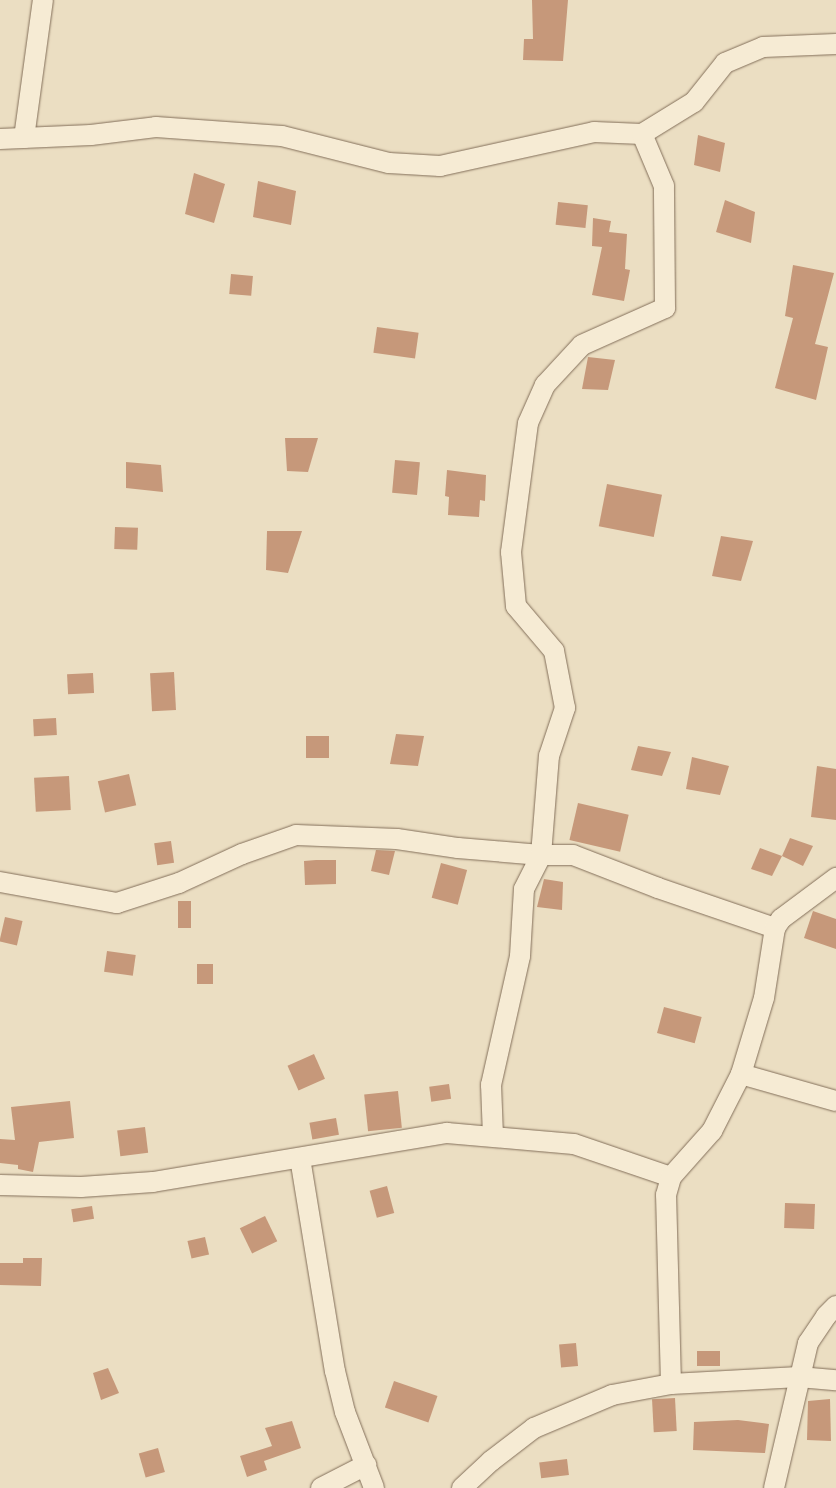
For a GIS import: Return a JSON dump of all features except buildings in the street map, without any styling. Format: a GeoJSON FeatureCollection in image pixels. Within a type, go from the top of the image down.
{"type":"FeatureCollection","features":[{"type":"Feature","properties":{"kind":"street"},"geometry":{"type":"LineString","coordinates":[[24,138],[44,0]]}},
{"type":"Feature","properties":{"kind":"street"},"geometry":{"type":"LineString","coordinates":[[0,139],[91,135],[156,127],[282,136],[388,163],[440,166],[594,132],[642,134],[694,102],[725,63],[763,47],[836,44]]}},
{"type":"Feature","properties":{"kind":"street"},"geometry":{"type":"LineString","coordinates":[[493,1136],[491,1085],[520,956],[524,889],[541,855],[549,756],[565,708],[554,651],[516,606],[512,552],[528,423],[545,385],[582,345],[665,308],[664,186],[642,134]]}},
{"type":"Feature","properties":{"kind":"street"},"geometry":{"type":"LineString","coordinates":[[0,882],[117,903],[179,883],[242,854],[296,835],[397,839],[458,848],[541,855],[573,855],[658,888],[775,928]]}},
{"type":"Feature","properties":{"kind":"street"},"geometry":{"type":"LineString","coordinates":[[671,1384],[666,1195],[671,1177],[712,1131],[742,1074],[764,998],[775,928],[781,919],[836,878]]}},
{"type":"Feature","properties":{"kind":"street"},"geometry":{"type":"LineString","coordinates":[[742,1074],[836,1101]]}},
{"type":"Feature","properties":{"kind":"street"},"geometry":{"type":"LineString","coordinates":[[0,1184],[81,1187],[153,1182],[447,1133],[574,1144],[671,1177]]}},
{"type":"Feature","properties":{"kind":"street"},"geometry":{"type":"LineString","coordinates":[[300,1158],[335,1371],[348,1421],[374,1488]]}},
{"type":"Feature","properties":{"kind":"street"},"geometry":{"type":"LineString","coordinates":[[774,1488],[808,1343],[826,1316],[836,1306]]}},
{"type":"Feature","properties":{"kind":"street"},"geometry":{"type":"LineString","coordinates":[[462,1488],[491,1461],[534,1428],[612,1395],[671,1384],[799,1377],[836,1380]]}},
{"type":"Feature","properties":{"kind":"street"},"geometry":{"type":"LineString","coordinates":[[321,1488],[366,1465]]}}]}
